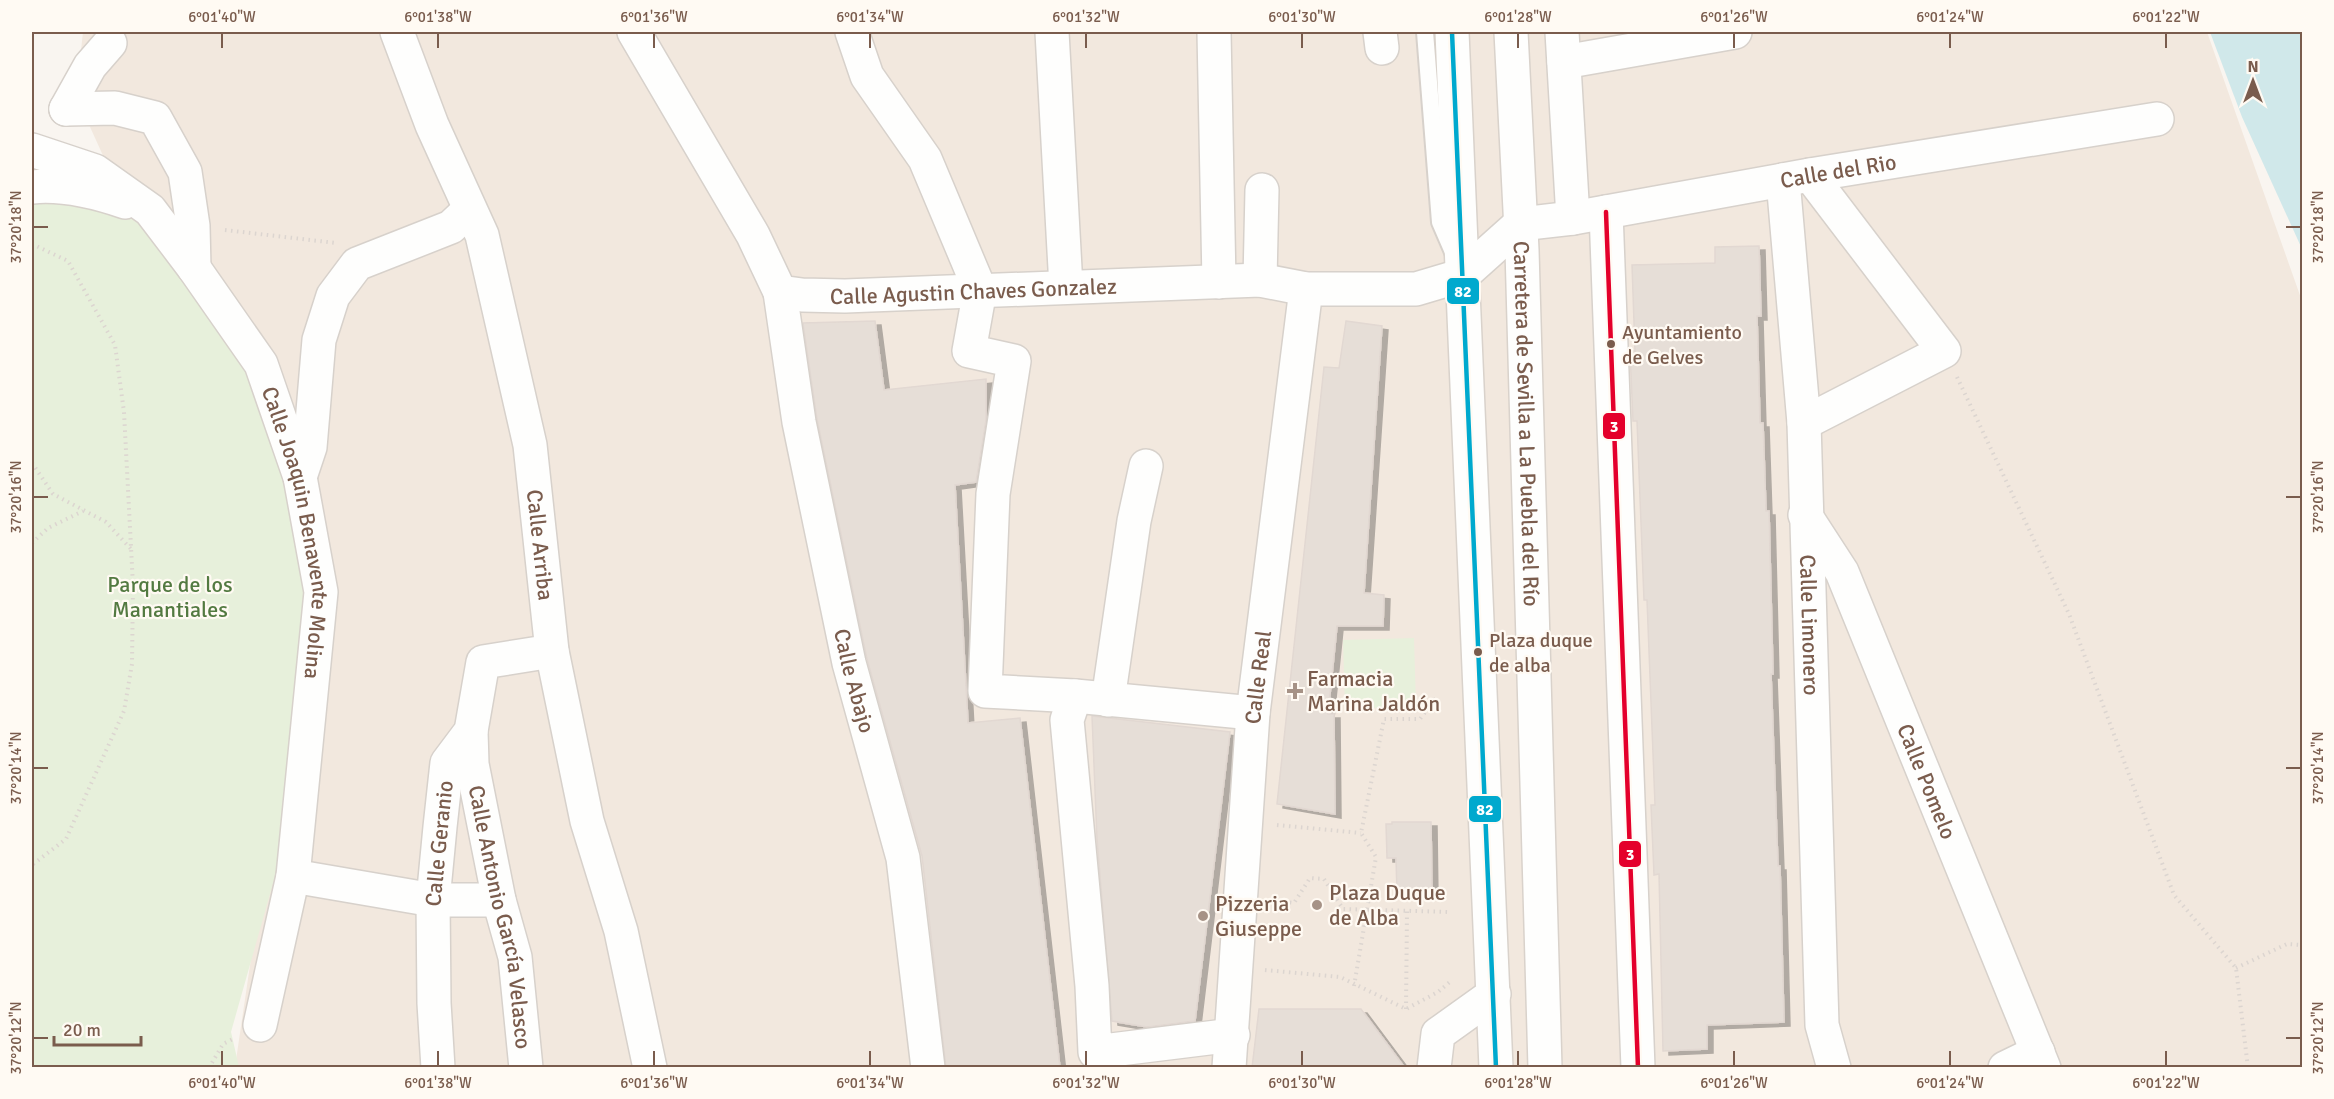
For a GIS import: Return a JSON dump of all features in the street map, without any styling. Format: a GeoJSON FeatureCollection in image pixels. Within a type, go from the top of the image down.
{"type":"FeatureCollection","features":[{"type":"Feature","properties":{"kind":"street","name":"Calle Arriba"},"geometry":{"type":"LineString","coordinates":[[397,32],[432,125],[482,235],[530,445],[552,651],[587,821],[621,931],[650,1068]]}},
{"type":"Feature","properties":{"kind":"street"},"geometry":{"type":"LineString","coordinates":[[634,32],[753,235],[780,292]]}},
{"type":"Feature","properties":{"kind":"street"},"geometry":{"type":"LineString","coordinates":[[852,32],[867,76],[925,159],[980,290],[969,351],[1014,361],[993,494],[985,691],[1075,696],[1253,713]]}},
{"type":"Feature","properties":{"kind":"street"},"geometry":{"type":"LineString","coordinates":[[1052,32],[1065,287]]}},
{"type":"Feature","properties":{"kind":"street"},"geometry":{"type":"LineString","coordinates":[[1214,32],[1219,282]]}},
{"type":"Feature","properties":{"kind":"street"},"geometry":{"type":"LineString","coordinates":[[1452,32],[1496,1068]]}},
{"type":"Feature","properties":{"kind":"street","name":"Carretera de Sevilla a La Puebla del Río"},"geometry":{"type":"LineString","coordinates":[[1511,32],[1522,250],[1545,1068]]}},
{"type":"Feature","properties":{"kind":"street"},"geometry":{"type":"LineString","coordinates":[[1573,218],[1563,47],[1736,32]]}},
{"type":"Feature","properties":{"kind":"street"},"geometry":{"type":"LineString","coordinates":[[110,43],[90,66],[66,109],[115,108],[154,118],[185,172],[193,226],[194,268]]}},
{"type":"Feature","properties":{"kind":"street","name":"Calle del Rio"},"geometry":{"type":"LineString","coordinates":[[1520,224],[1573,218],[1796,178],[2157,119]]}},
{"type":"Feature","properties":{"kind":"street","name":"Calle Joaquin Benavente Molina"},"geometry":{"type":"LineString","coordinates":[[32,150],[95,171],[150,210],[261,364],[300,477],[321,592],[293,876],[260,1025]]}},
{"type":"Feature","properties":{"kind":"street"},"geometry":{"type":"LineString","coordinates":[[1796,178],[1944,351],[1804,423]]}},
{"type":"Feature","properties":{"kind":"street","name":"Calle Limonero"},"geometry":{"type":"LineString","coordinates":[[1796,178],[1822,1026],[1834,1068]]}},
{"type":"Feature","properties":{"kind":"street"},"geometry":{"type":"LineString","coordinates":[[32,187],[48,186],[105,195],[150,210]]}},
{"type":"Feature","properties":{"kind":"street"},"geometry":{"type":"LineString","coordinates":[[1260,280],[1262,190]]}},
{"type":"Feature","properties":{"kind":"street"},"geometry":{"type":"LineString","coordinates":[[300,477],[310,447],[319,340],[333,296],[357,264],[451,227],[469,210]]}},
{"type":"Feature","properties":{"kind":"street"},"geometry":{"type":"LineString","coordinates":[[1606,212],[1638,1068]]}},
{"type":"Feature","properties":{"kind":"street"},"geometry":{"type":"LineString","coordinates":[[1463,275],[1520,224]]}},
{"type":"Feature","properties":{"kind":"street","name":"Calle Agustin Chaves Gonzalez"},"geometry":{"type":"LineString","coordinates":[[780,292],[845,296],[1260,280],[1306,289],[1416,289],[1463,275]]}},
{"type":"Feature","properties":{"kind":"street","name":"Calle Real"},"geometry":{"type":"LineString","coordinates":[[1229,1068],[1253,713],[1306,289]]}},
{"type":"Feature","properties":{"kind":"street","name":"Calle Abajo"},"geometry":{"type":"LineString","coordinates":[[780,292],[799,422],[849,663],[903,858],[928,1068]]}},
{"type":"Feature","properties":{"kind":"street"},"geometry":{"type":"LineString","coordinates":[[1108,700],[1134,521],[1146,466]]}},
{"type":"Feature","properties":{"kind":"street","name":"Calle Pomelo"},"geometry":{"type":"LineString","coordinates":[[1805,515],[1842,572],[2041,1060]]}},
{"type":"Feature","properties":{"kind":"street","name":"Calle Geranio"},"geometry":{"type":"LineString","coordinates":[[438,1068],[434,1003],[433,900],[447,763],[471,731],[483,662],[552,651]]}},
{"type":"Feature","properties":{"kind":"street"},"geometry":{"type":"LineString","coordinates":[[1075,696],[1067,720],[1092,986],[1095,1052],[1233,1035]]}},
{"type":"Feature","properties":{"kind":"street","name":"Calle Antonio García Velasco"},"geometry":{"type":"LineString","coordinates":[[471,731],[472,764],[499,900],[515,957],[526,1068]]}},
{"type":"Feature","properties":{"kind":"street"},"geometry":{"type":"LineString","coordinates":[[293,876],[433,900],[499,900]]}},
{"type":"Feature","properties":{"kind":"street"},"geometry":{"type":"LineString","coordinates":[[1434,1068],[1438,1034],[1494,994]]}},
{"type":"Feature","properties":{"kind":"street"},"geometry":{"type":"LineString","coordinates":[[2006,1068],[2041,1060]]}},
{"type":"Feature","properties":{"kind":"lane"},"geometry":{"type":"LineString","coordinates":[[1425,32],[1440,222],[1463,275]]}},
{"type":"Feature","properties":{"kind":"path"},"geometry":{"type":"LineString","coordinates":[[193,226],[340,243],[357,264]]}},
{"type":"Feature","properties":{"kind":"path"},"geometry":{"type":"LineString","coordinates":[[32,244],[68,261],[114,345],[124,412],[133,586],[132,664],[124,711],[66,839],[32,865]]}},
{"type":"Feature","properties":{"kind":"path"},"geometry":{"type":"LineString","coordinates":[[1944,351],[2069,614],[2174,895],[2236,968],[2248,1068]]}},
{"type":"Feature","properties":{"kind":"path"},"geometry":{"type":"LineString","coordinates":[[32,463],[53,494],[106,522],[131,550]]}},
{"type":"Feature","properties":{"kind":"path"},"geometry":{"type":"LineString","coordinates":[[32,543],[48,528],[84,510]]}},
{"type":"Feature","properties":{"kind":"path"},"geometry":{"type":"LineString","coordinates":[[1354,986],[1376,856],[1361,833],[1384,719],[1420,719],[1437,697]]}},
{"type":"Feature","properties":{"kind":"path"},"geometry":{"type":"LineString","coordinates":[[1246,822],[1361,833]]}},
{"type":"Feature","properties":{"kind":"path"},"geometry":{"type":"LineString","coordinates":[[1242,896],[1294,903],[1310,878],[1324,879],[1344,909],[1450,912]]}},
{"type":"Feature","properties":{"kind":"path"},"geometry":{"type":"LineString","coordinates":[[1406,1010],[1407,911]]}},
{"type":"Feature","properties":{"kind":"path"},"geometry":{"type":"LineString","coordinates":[[2236,968],[2288,944],[2302,945]]}},
{"type":"Feature","properties":{"kind":"path"},"geometry":{"type":"LineString","coordinates":[[1237,968],[1340,977],[1406,1010]]}},
{"type":"Feature","properties":{"kind":"path"},"geometry":{"type":"LineString","coordinates":[[1406,1010],[1438,992],[1451,981]]}},
{"type":"Feature","properties":{"kind":"path"},"geometry":{"type":"LineString","coordinates":[[209,1068],[223,1044],[260,1025]]}},
{"type":"Feature","properties":{"kind":"shaded area"},"geometry":{"type":"Polygon","coordinates":[[[83,32],[2207,32],[2302,301],[2302,1067],[235,1067],[304,599],[76,96],[83,32]]]}},
{"type":"Feature","properties":{"kind":"green space","name":"Parque de los Manantiales"},"geometry":{"type":"Polygon","coordinates":[[[32,164],[71,174],[164,243],[239,344],[291,503],[310,590],[277,869],[231,1032],[239,1067],[32,1067],[32,164]]]}},
{"type":"Feature","properties":{"kind":"green space"},"geometry":{"type":"Polygon","coordinates":[[[1414,638],[1416,706],[1345,709],[1343,640],[1414,638]]]}},
{"type":"Feature","properties":{"kind":"water"},"geometry":{"type":"Polygon","coordinates":[[[2210,32],[2302,32],[2302,249],[2242,117],[2210,32]]]}},
{"type":"Feature","properties":{"kind":"building"},"geometry":{"type":"Polygon","coordinates":[[[1759,246],[1761,316],[1757,316],[1760,423],[1763,423],[1766,511],[1769,511],[1773,674],[1771,674],[1778,866],[1780,866],[1784,1022],[1707,1025],[1707,1049],[1663,1051],[1659,874],[1654,875],[1651,805],[1655,805],[1647,600],[1644,600],[1637,421],[1633,421],[1630,351],[1635,351],[1632,265],[1715,263],[1715,247],[1759,246]]]}},
{"type":"Feature","properties":{"kind":"building"},"geometry":{"type":"Polygon","coordinates":[[[875,321],[884,390],[986,379],[986,420],[976,482],[955,485],[968,723],[1020,718],[1060,1068],[946,1068],[922,856],[867,659],[817,419],[803,323],[875,321]]]}},
{"type":"Feature","properties":{"kind":"building"},"geometry":{"type":"Polygon","coordinates":[[[1346,321],[1382,326],[1364,593],[1384,595],[1383,626],[1337,626],[1328,714],[1334,714],[1335,814],[1277,804],[1324,367],[1339,368],[1346,321]]]}},
{"type":"Feature","properties":{"kind":"building"},"geometry":{"type":"Polygon","coordinates":[[[1092,716],[1230,732],[1195,1021],[1147,1027],[1112,1021],[1097,839],[1092,716]]]}},
{"type":"Feature","properties":{"kind":"building"},"geometry":{"type":"Polygon","coordinates":[[[1392,822],[1431,822],[1432,895],[1397,895],[1396,858],[1387,858],[1386,824],[1392,824],[1392,822]]]}},
{"type":"Feature","properties":{"kind":"building"},"geometry":{"type":"Polygon","coordinates":[[[1259,1009],[1361,1009],[1405,1068],[1252,1068],[1259,1009]]]}},
{"type":"Feature","properties":{"kind":"transit line","name":"82"},"geometry":{"type":"LineString","coordinates":[[1452,32],[1496,1068]]}},
{"type":"Feature","properties":{"kind":"transit line","name":"3"},"geometry":{"type":"LineString","coordinates":[[1606,212],[1638,1068]]}},
{"type":"Feature","properties":{"kind":"place","name":"Ayuntamiento de Gelves"},"geometry":{"type":"Point","coordinates":[1611,344]}},
{"type":"Feature","properties":{"kind":"place","name":"Plaza duque de alba"},"geometry":{"type":"Point","coordinates":[1478,652]}},
{"type":"Feature","properties":{"kind":"place","name":"Farmacia Marina Jaldón"},"geometry":{"type":"Point","coordinates":[1295,691]}},
{"type":"Feature","properties":{"kind":"place","name":"Plaza Duque de Alba"},"geometry":{"type":"Point","coordinates":[1317,905]}},
{"type":"Feature","properties":{"kind":"place","name":"Pizzeria Giuseppe"},"geometry":{"type":"Point","coordinates":[1203,916]}}]}
